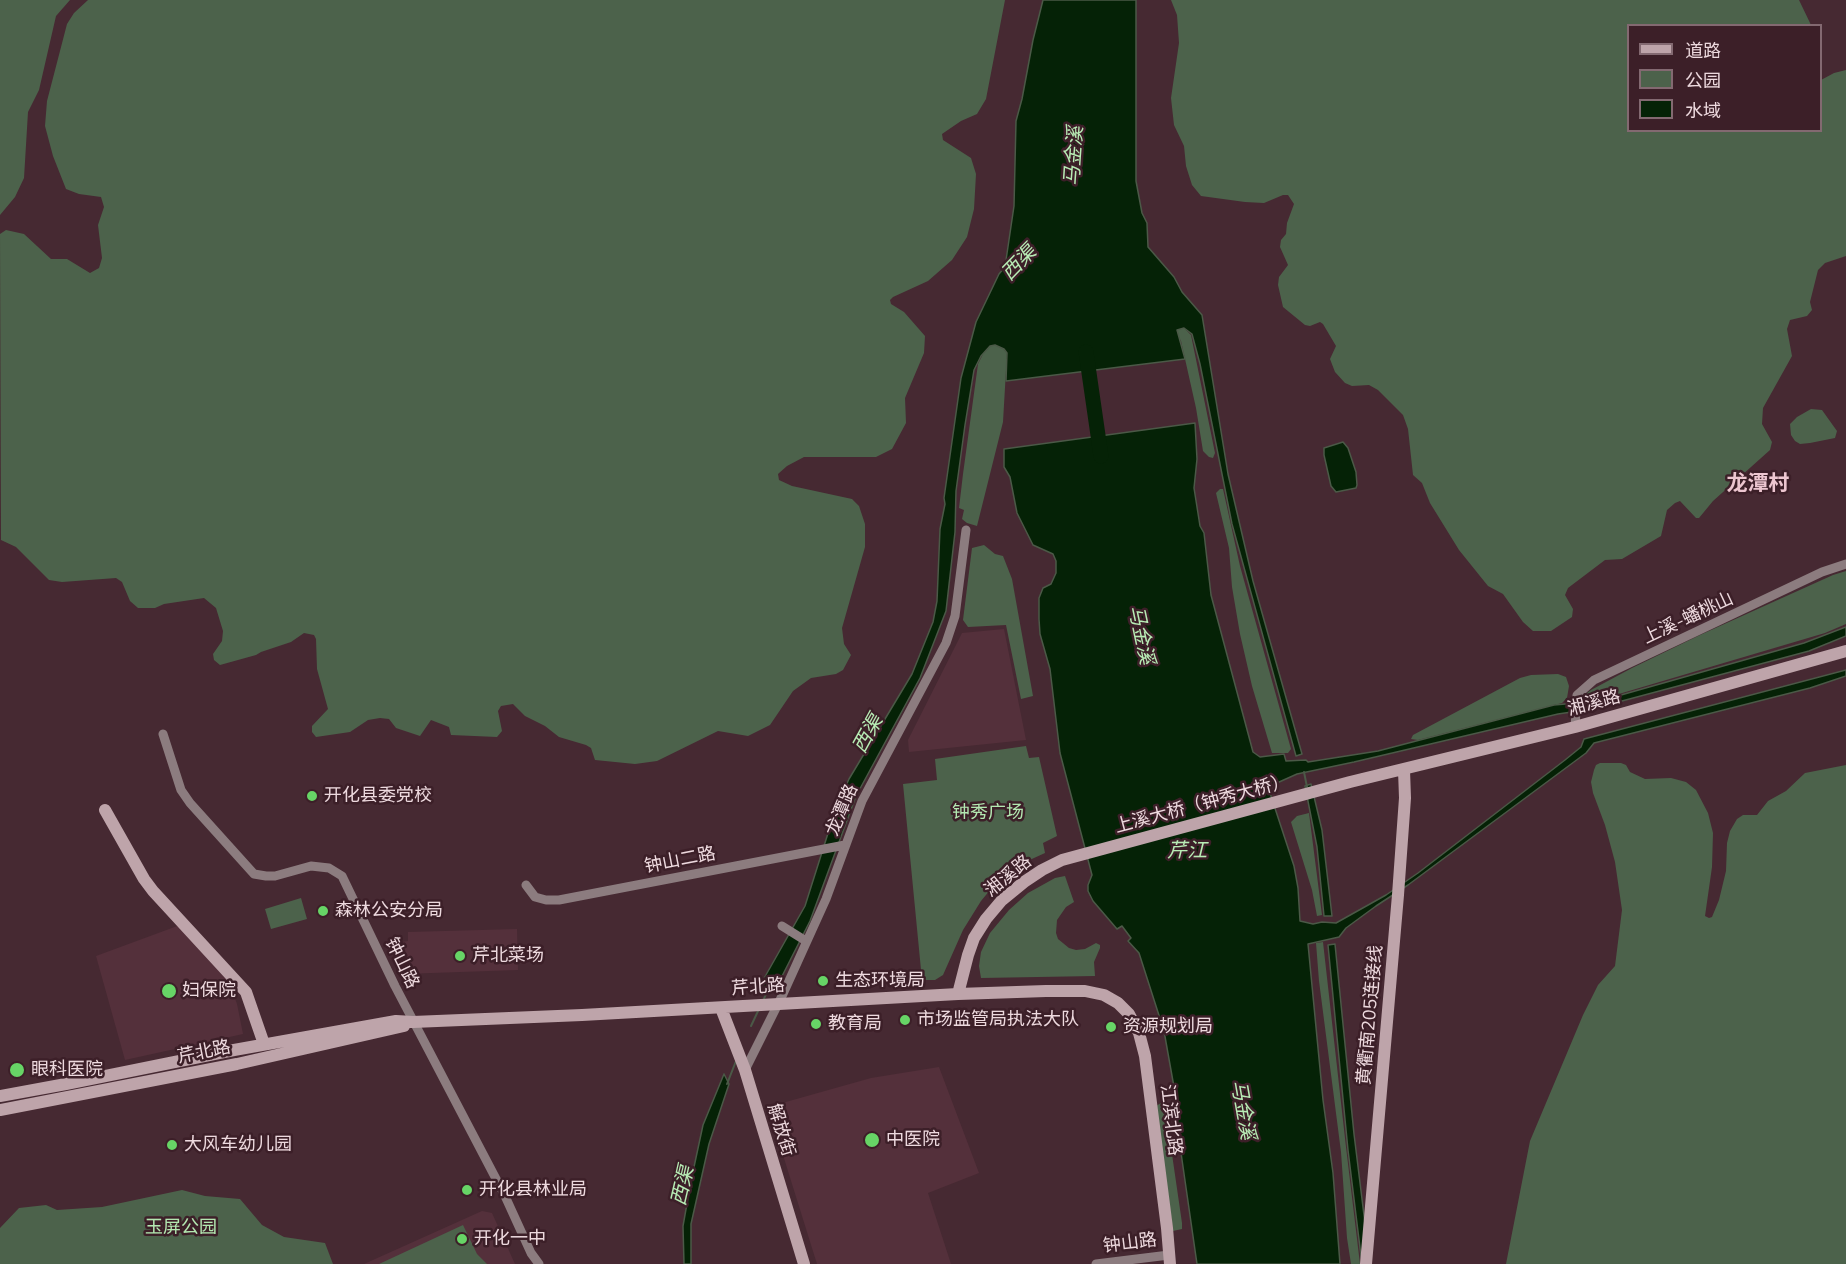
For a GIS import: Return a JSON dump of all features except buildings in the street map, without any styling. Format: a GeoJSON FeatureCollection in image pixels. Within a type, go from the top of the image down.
{"type":"FeatureCollection","features":[{"type":"Feature","properties":{"kind":"main road","name":"湘溪路"},"geometry":{"type":"LineString","coordinates":[[1350,782],[1575,727],[1846,651]]}},
{"type":"Feature","properties":{"kind":"main road","name":"黄衢南205连接线"},"geometry":{"type":"LineString","coordinates":[[1366,1264],[1398,895],[1405,798],[1404,770]]}},
{"type":"Feature","properties":{"kind":"main road","name":"上溪大桥（钟秀大桥）"},"geometry":{"type":"LineString","coordinates":[[1062,860],[1350,782]]}},
{"type":"Feature","properties":{"kind":"main road"},"geometry":{"type":"LineString","coordinates":[[105,810],[153,891],[246,992],[264,1044]]}},
{"type":"Feature","properties":{"kind":"main road","name":"湘溪路"},"geometry":{"type":"LineString","coordinates":[[958,994],[974,938],[986,919],[1002,900],[1024,882],[1062,860]]}},
{"type":"Feature","properties":{"kind":"main road","name":"芹北路"},"geometry":{"type":"LineString","coordinates":[[0,1096],[264,1044],[396,1021],[722,1008],[958,994],[1063,991],[1104,995]]}},
{"type":"Feature","properties":{"kind":"main road","name":"江滨北路"},"geometry":{"type":"LineString","coordinates":[[1104,995],[1118,1003],[1129,1014],[1142,1044],[1170,1259]]}},
{"type":"Feature","properties":{"kind":"main road","name":"解放街"},"geometry":{"type":"LineString","coordinates":[[722,1008],[745,1070],[804,1264]]}},
{"type":"Feature","properties":{"kind":"main road","name":"芹北路"},"geometry":{"type":"LineString","coordinates":[[0,1110],[237,1064],[396,1029],[413,1022]]}},
{"type":"Feature","properties":{"kind":"main road"},"geometry":{"type":"LineString","coordinates":[[234,1050],[237,1064]]}},
{"type":"Feature","properties":{"kind":"street","name":"龙潭路"},"geometry":{"type":"LineString","coordinates":[[745,1070],[826,899],[862,801],[946,643],[956,616],[966,530]]}},
{"type":"Feature","properties":{"kind":"street","name":"上溪-蟠桃山"},"geometry":{"type":"LineString","coordinates":[[1575,727],[1577,695],[1594,680],[1822,573],[1846,564]]}},
{"type":"Feature","properties":{"kind":"street","name":"钟山路"},"geometry":{"type":"LineString","coordinates":[[163,734],[181,790],[254,874],[275,876],[311,866],[329,867],[342,876],[413,1022],[505,1196],[531,1253],[539,1264]]}},
{"type":"Feature","properties":{"kind":"street","name":"钟山二路"},"geometry":{"type":"LineString","coordinates":[[526,885],[535,897],[559,900],[845,844]]}},
{"type":"Feature","properties":{"kind":"street"},"geometry":{"type":"LineString","coordinates":[[782,926],[806,941]]}},
{"type":"Feature","properties":{"kind":"street","name":"钟山路"},"geometry":{"type":"LineString","coordinates":[[1096,1264],[1170,1259]]}},
{"type":"Feature","properties":{"kind":"shaded area"},"geometry":{"type":"Polygon","coordinates":[[[1004,629],[1026,740],[909,752],[908,740],[962,633],[1004,629]]]}},
{"type":"Feature","properties":{"kind":"shaded area","name":"妇保院"},"geometry":{"type":"Polygon","coordinates":[[[180,925],[228,979],[237,1004],[243,1034],[125,1060],[96,956],[180,925]]]}},
{"type":"Feature","properties":{"kind":"shaded area","name":"芹北菜场"},"geometry":{"type":"Polygon","coordinates":[[[517,929],[518,970],[403,974],[402,942],[408,941],[408,932],[517,929]]]}},
{"type":"Feature","properties":{"kind":"shaded area","name":"中医院"},"geometry":{"type":"Polygon","coordinates":[[[939,1067],[979,1173],[928,1193],[951,1264],[817,1264],[768,1107],[871,1078],[939,1067]]]}},
{"type":"Feature","properties":{"kind":"shaded area","name":"开化一中"},"geometry":{"type":"Polygon","coordinates":[[[482,1211],[492,1213],[515,1264],[364,1264],[482,1211]]]}},
{"type":"Feature","properties":{"kind":"green space"},"geometry":{"type":"Polygon","coordinates":[[[0,0],[70,0],[56,16],[39,90],[28,112],[24,178],[15,197],[0,215],[0,0]]]}},
{"type":"Feature","properties":{"kind":"green space"},"geometry":{"type":"Polygon","coordinates":[[[88,0],[1005,0],[986,99],[977,114],[961,121],[942,134],[943,140],[971,158],[976,174],[974,209],[967,237],[952,260],[928,281],[890,300],[891,304],[904,312],[925,336],[924,353],[905,398],[906,423],[892,449],[876,457],[804,457],[778,474],[779,480],[792,486],[852,499],[859,506],[865,524],[865,547],[842,628],[844,644],[851,655],[843,670],[836,674],[811,678],[793,691],[770,725],[748,736],[718,731],[657,761],[635,764],[595,760],[591,748],[559,737],[545,726],[525,716],[513,704],[501,706],[498,711],[502,731],[497,737],[451,735],[449,727],[431,720],[420,736],[396,728],[389,719],[380,718],[368,720],[350,732],[316,737],[312,732],[312,726],[328,709],[317,669],[314,635],[304,633],[291,642],[220,665],[214,660],[213,654],[222,641],[223,631],[216,608],[204,598],[164,604],[155,608],[138,608],[130,601],[122,582],[116,578],[62,582],[49,580],[16,547],[1,540],[0,234],[6,230],[24,234],[51,259],[67,259],[90,273],[99,268],[102,258],[98,225],[104,207],[101,197],[79,194],[66,189],[53,156],[45,126],[47,101],[67,24],[74,13],[88,0]]]}},
{"type":"Feature","properties":{"kind":"green space"},"geometry":{"type":"Polygon","coordinates":[[[1171,0],[1799,0],[1811,24],[1627,24],[1627,132],[1822,132],[1822,79],[1846,70],[1846,256],[1825,263],[1818,270],[1810,302],[1812,310],[1807,316],[1790,320],[1787,329],[1792,356],[1763,408],[1762,424],[1772,442],[1770,450],[1713,501],[1699,518],[1696,518],[1680,501],[1675,503],[1667,510],[1661,536],[1622,559],[1605,560],[1568,588],[1565,595],[1573,609],[1572,617],[1551,631],[1533,631],[1523,622],[1503,594],[1488,586],[1459,550],[1430,503],[1422,483],[1413,475],[1408,429],[1403,415],[1378,390],[1369,385],[1352,386],[1345,383],[1335,372],[1330,359],[1336,346],[1323,324],[1320,322],[1310,326],[1305,325],[1283,307],[1278,285],[1279,277],[1288,265],[1280,247],[1294,204],[1288,195],[1264,203],[1245,202],[1201,196],[1192,185],[1186,166],[1184,146],[1174,125],[1171,98],[1179,43],[1177,15],[1171,0]]]}},
{"type":"Feature","properties":{"kind":"green space"},"geometry":{"type":"Polygon","coordinates":[[[1181,328],[1191,335],[1215,453],[1213,458],[1203,451],[1196,408],[1181,341],[1177,334],[1177,330],[1181,328]]]}},
{"type":"Feature","properties":{"kind":"green space"},"geometry":{"type":"Polygon","coordinates":[[[995,345],[1007,353],[1003,422],[977,526],[962,519],[964,510],[959,508],[978,364],[984,352],[990,346],[995,345]]]}},
{"type":"Feature","properties":{"kind":"green space"},"geometry":{"type":"Polygon","coordinates":[[[1811,409],[1822,410],[1837,431],[1835,438],[1800,444],[1795,441],[1791,435],[1790,424],[1811,409]]]}},
{"type":"Feature","properties":{"kind":"green space"},"geometry":{"type":"Polygon","coordinates":[[[1223,489],[1240,566],[1291,749],[1288,753],[1272,753],[1252,686],[1232,587],[1229,548],[1216,493],[1223,489]]]}},
{"type":"Feature","properties":{"kind":"green space"},"geometry":{"type":"Polygon","coordinates":[[[984,545],[995,554],[1003,556],[1012,579],[1033,696],[1021,699],[1006,625],[968,627],[963,620],[972,548],[984,545]]]}},
{"type":"Feature","properties":{"kind":"green space"},"geometry":{"type":"Polygon","coordinates":[[[1846,571],[1846,624],[1825,633],[1602,699],[1587,701],[1586,699],[1587,693],[1591,690],[1632,668],[1700,635],[1846,571]]]}},
{"type":"Feature","properties":{"kind":"green space"},"geometry":{"type":"Polygon","coordinates":[[[1558,674],[1566,677],[1569,686],[1567,698],[1562,703],[1418,740],[1411,739],[1413,735],[1520,678],[1531,675],[1558,674]]]}},
{"type":"Feature","properties":{"kind":"green space","name":"钟秀广场"},"geometry":{"type":"Polygon","coordinates":[[[1026,746],[1029,758],[1039,757],[1057,836],[1043,843],[1045,853],[1012,868],[995,884],[963,930],[943,975],[935,980],[922,980],[903,784],[937,780],[935,759],[1026,746]]]}},
{"type":"Feature","properties":{"kind":"green space"},"geometry":{"type":"Polygon","coordinates":[[[1621,763],[1626,765],[1630,772],[1645,779],[1671,778],[1686,782],[1696,790],[1708,813],[1713,833],[1712,867],[1705,916],[1709,918],[1712,917],[1719,900],[1726,871],[1727,843],[1730,831],[1737,819],[1743,815],[1757,815],[1768,801],[1786,791],[1805,773],[1846,765],[1846,1264],[1506,1264],[1530,1141],[1583,1015],[1598,985],[1615,966],[1622,910],[1615,862],[1591,782],[1596,765],[1621,763]]]}},
{"type":"Feature","properties":{"kind":"green space"},"geometry":{"type":"Polygon","coordinates":[[[1309,813],[1322,915],[1317,916],[1312,890],[1291,822],[1297,816],[1309,813]]]}},
{"type":"Feature","properties":{"kind":"green space"},"geometry":{"type":"Polygon","coordinates":[[[1065,876],[1074,902],[1066,907],[1057,920],[1056,933],[1058,939],[1069,948],[1076,950],[1085,949],[1096,943],[1100,945],[1094,962],[1095,976],[981,978],[979,966],[981,952],[990,933],[1009,910],[1028,893],[1055,878],[1065,876]]]}},
{"type":"Feature","properties":{"kind":"green space"},"geometry":{"type":"Polygon","coordinates":[[[301,898],[307,919],[271,929],[265,909],[301,898]]]}},
{"type":"Feature","properties":{"kind":"green space"},"geometry":{"type":"Polygon","coordinates":[[[1323,942],[1360,1264],[1351,1264],[1347,1238],[1341,1152],[1319,981],[1316,943],[1323,942]]]}},
{"type":"Feature","properties":{"kind":"green space"},"geometry":{"type":"Polygon","coordinates":[[[1161,1103],[1165,1106],[1182,1223],[1182,1229],[1173,1231],[1156,1106],[1161,1103]]]}},
{"type":"Feature","properties":{"kind":"green space","name":"玉屏公园"},"geometry":{"type":"Polygon","coordinates":[[[182,1190],[205,1196],[240,1199],[262,1225],[284,1237],[325,1243],[333,1264],[0,1264],[0,1228],[19,1208],[46,1205],[57,1210],[102,1207],[182,1190]]]}},
{"type":"Feature","properties":{"kind":"green space"},"geometry":{"type":"Polygon","coordinates":[[[463,1225],[477,1254],[487,1264],[379,1264],[463,1225]]]}},
{"type":"Feature","properties":{"kind":"water"},"geometry":{"type":"Polygon","coordinates":[[[1043,0],[1136,0],[1136,181],[1142,213],[1147,223],[1148,247],[1202,315],[1228,474],[1253,581],[1302,754],[1296,756],[1232,524],[1192,334],[1184,328],[1177,330],[1185,359],[1006,381],[1007,353],[995,345],[990,346],[981,356],[974,370],[956,491],[955,532],[946,611],[920,678],[856,796],[810,921],[775,990],[758,989],[805,906],[836,808],[849,779],[912,674],[933,622],[937,601],[940,529],[961,378],[976,322],[999,274],[1005,267],[1014,206],[1016,121],[1043,0]]]}},
{"type":"Feature","properties":{"kind":"water","name":"芹江"},"geometry":{"type":"Polygon","coordinates":[[[1195,423],[1197,459],[1194,488],[1200,526],[1204,533],[1211,595],[1253,752],[1260,757],[1284,754],[1286,761],[1306,760],[1308,762],[1378,751],[1554,705],[1600,701],[1804,643],[1846,627],[1846,636],[1809,651],[1592,709],[1558,714],[1297,774],[1268,787],[1294,866],[1300,921],[1313,924],[1336,923],[1386,895],[1418,873],[1565,760],[1581,747],[1584,739],[1846,670],[1846,676],[1810,688],[1594,743],[1586,753],[1346,928],[1339,937],[1308,944],[1323,1100],[1333,1173],[1340,1264],[1197,1264],[1176,1118],[1179,1115],[1164,1031],[1139,953],[1128,941],[1131,938],[1122,926],[1117,929],[1093,901],[1088,891],[1092,875],[1060,753],[1050,669],[1040,634],[1039,619],[1039,598],[1043,588],[1051,584],[1056,573],[1056,561],[1053,554],[1033,545],[1017,513],[1010,477],[1004,467],[1004,449],[1195,423]]]}},
{"type":"Feature","properties":{"kind":"water"},"geometry":{"type":"Polygon","coordinates":[[[1343,442],[1348,448],[1356,472],[1357,485],[1356,488],[1336,492],[1331,486],[1324,448],[1343,442]]]}},
{"type":"Feature","properties":{"kind":"water"},"geometry":{"type":"Polygon","coordinates":[[[1311,784],[1322,830],[1332,916],[1324,916],[1317,847],[1305,786],[1311,784]]]}},
{"type":"Feature","properties":{"kind":"water"},"geometry":{"type":"Polygon","coordinates":[[[1335,944],[1370,1264],[1362,1264],[1348,1150],[1328,945],[1335,944]]]}},
{"type":"Feature","properties":{"kind":"water"},"geometry":{"type":"Polygon","coordinates":[[[724,1074],[729,1084],[709,1144],[691,1224],[691,1264],[684,1264],[683,1226],[691,1181],[703,1125],[724,1074]]]}},
{"type":"Feature","properties":{"kind":"waterway","name":"马金溪"},"geometry":{"type":"LineString","coordinates":[[1086,352],[1101,456]]}},
{"type":"Feature","properties":{"kind":"waterway"},"geometry":{"type":"LineString","coordinates":[[1304,772],[1307,787]]}},
{"type":"Feature","properties":{"kind":"waterway","name":"西渠"},"geometry":{"type":"LineString","coordinates":[[763,1001],[769,987]]}},
{"type":"Feature","properties":{"kind":"waterway","name":"西渠"},"geometry":{"type":"LineString","coordinates":[[751,1026],[759,1009]]}},
{"type":"Feature","properties":{"kind":"waterway","name":"西渠"},"geometry":{"type":"LineString","coordinates":[[727,1084],[736,1061]]}},
{"type":"Feature","properties":{"kind":"place","name":"开化县委党校"},"geometry":{"type":"Point","coordinates":[312,796]}},
{"type":"Feature","properties":{"kind":"place","name":"森林公安分局"},"geometry":{"type":"Point","coordinates":[323,911]}},
{"type":"Feature","properties":{"kind":"place","name":"芹北菜场"},"geometry":{"type":"Point","coordinates":[460,956]}},
{"type":"Feature","properties":{"kind":"place","name":"生态环境局"},"geometry":{"type":"Point","coordinates":[823,981]}},
{"type":"Feature","properties":{"kind":"place","name":"妇保院"},"geometry":{"type":"Point","coordinates":[169,991]}},
{"type":"Feature","properties":{"kind":"place","name":"市场监管局执法大队"},"geometry":{"type":"Point","coordinates":[905,1020]}},
{"type":"Feature","properties":{"kind":"place","name":"教育局"},"geometry":{"type":"Point","coordinates":[816,1024]}},
{"type":"Feature","properties":{"kind":"place","name":"资源规划局"},"geometry":{"type":"Point","coordinates":[1111,1027]}},
{"type":"Feature","properties":{"kind":"place","name":"眼科医院"},"geometry":{"type":"Point","coordinates":[17,1070]}},
{"type":"Feature","properties":{"kind":"place","name":"中医院"},"geometry":{"type":"Point","coordinates":[872,1140]}},
{"type":"Feature","properties":{"kind":"place","name":"大风车幼儿园"},"geometry":{"type":"Point","coordinates":[172,1145]}},
{"type":"Feature","properties":{"kind":"place","name":"开化县林业局"},"geometry":{"type":"Point","coordinates":[467,1190]}},
{"type":"Feature","properties":{"kind":"place","name":"开化一中"},"geometry":{"type":"Point","coordinates":[462,1239]}},
{"type":"Feature","properties":{"kind":"district","name":"龙潭村"},"geometry":{"type":"Point","coordinates":[1758,484]}}]}
